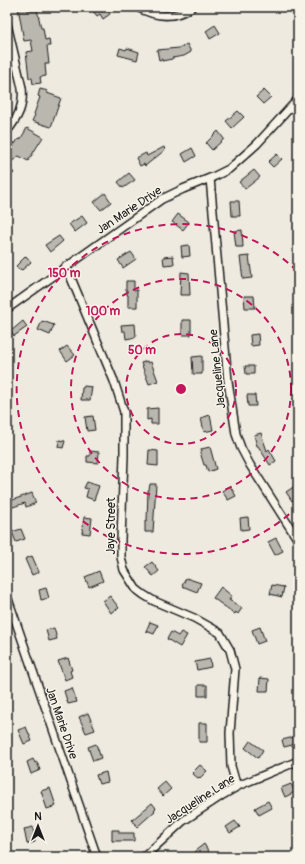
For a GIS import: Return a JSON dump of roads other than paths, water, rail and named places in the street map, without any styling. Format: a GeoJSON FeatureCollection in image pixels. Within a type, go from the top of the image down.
{"type":"FeatureCollection","features":[{"type":"Feature","properties":{"kind":"street"},"geometry":{"type":"LineString","coordinates":[[137,7],[161,16],[173,15],[186,11],[192,7]]}},
{"type":"Feature","properties":{"kind":"street"},"geometry":{"type":"LineString","coordinates":[[7,24],[22,88],[23,99],[15,120],[7,132]]}},
{"type":"Feature","properties":{"kind":"street","name":"Jan Marie Drive"},"geometry":{"type":"LineString","coordinates":[[7,309],[162,199],[229,169],[257,144],[298,99]]}},
{"type":"Feature","properties":{"kind":"street","name":"Jacqueline Lane"},"geometry":{"type":"LineString","coordinates":[[210,178],[228,380],[236,434],[241,448],[250,465],[298,540]]}},
{"type":"Feature","properties":{"kind":"street","name":"Jaye Street"},"geometry":{"type":"LineString","coordinates":[[66,266],[114,381],[124,412],[121,557],[124,570],[136,589],[154,601],[210,626],[220,634],[230,650],[235,669],[230,733],[231,766],[237,787]]}},
{"type":"Feature","properties":{"kind":"street","name":"Jan Marie Drive"},"geometry":{"type":"LineString","coordinates":[[7,596],[98,857]]}},
{"type":"Feature","properties":{"kind":"street","name":"Jacqueline Lane"},"geometry":{"type":"LineString","coordinates":[[144,857],[183,821],[237,787],[298,761]]}}]}
